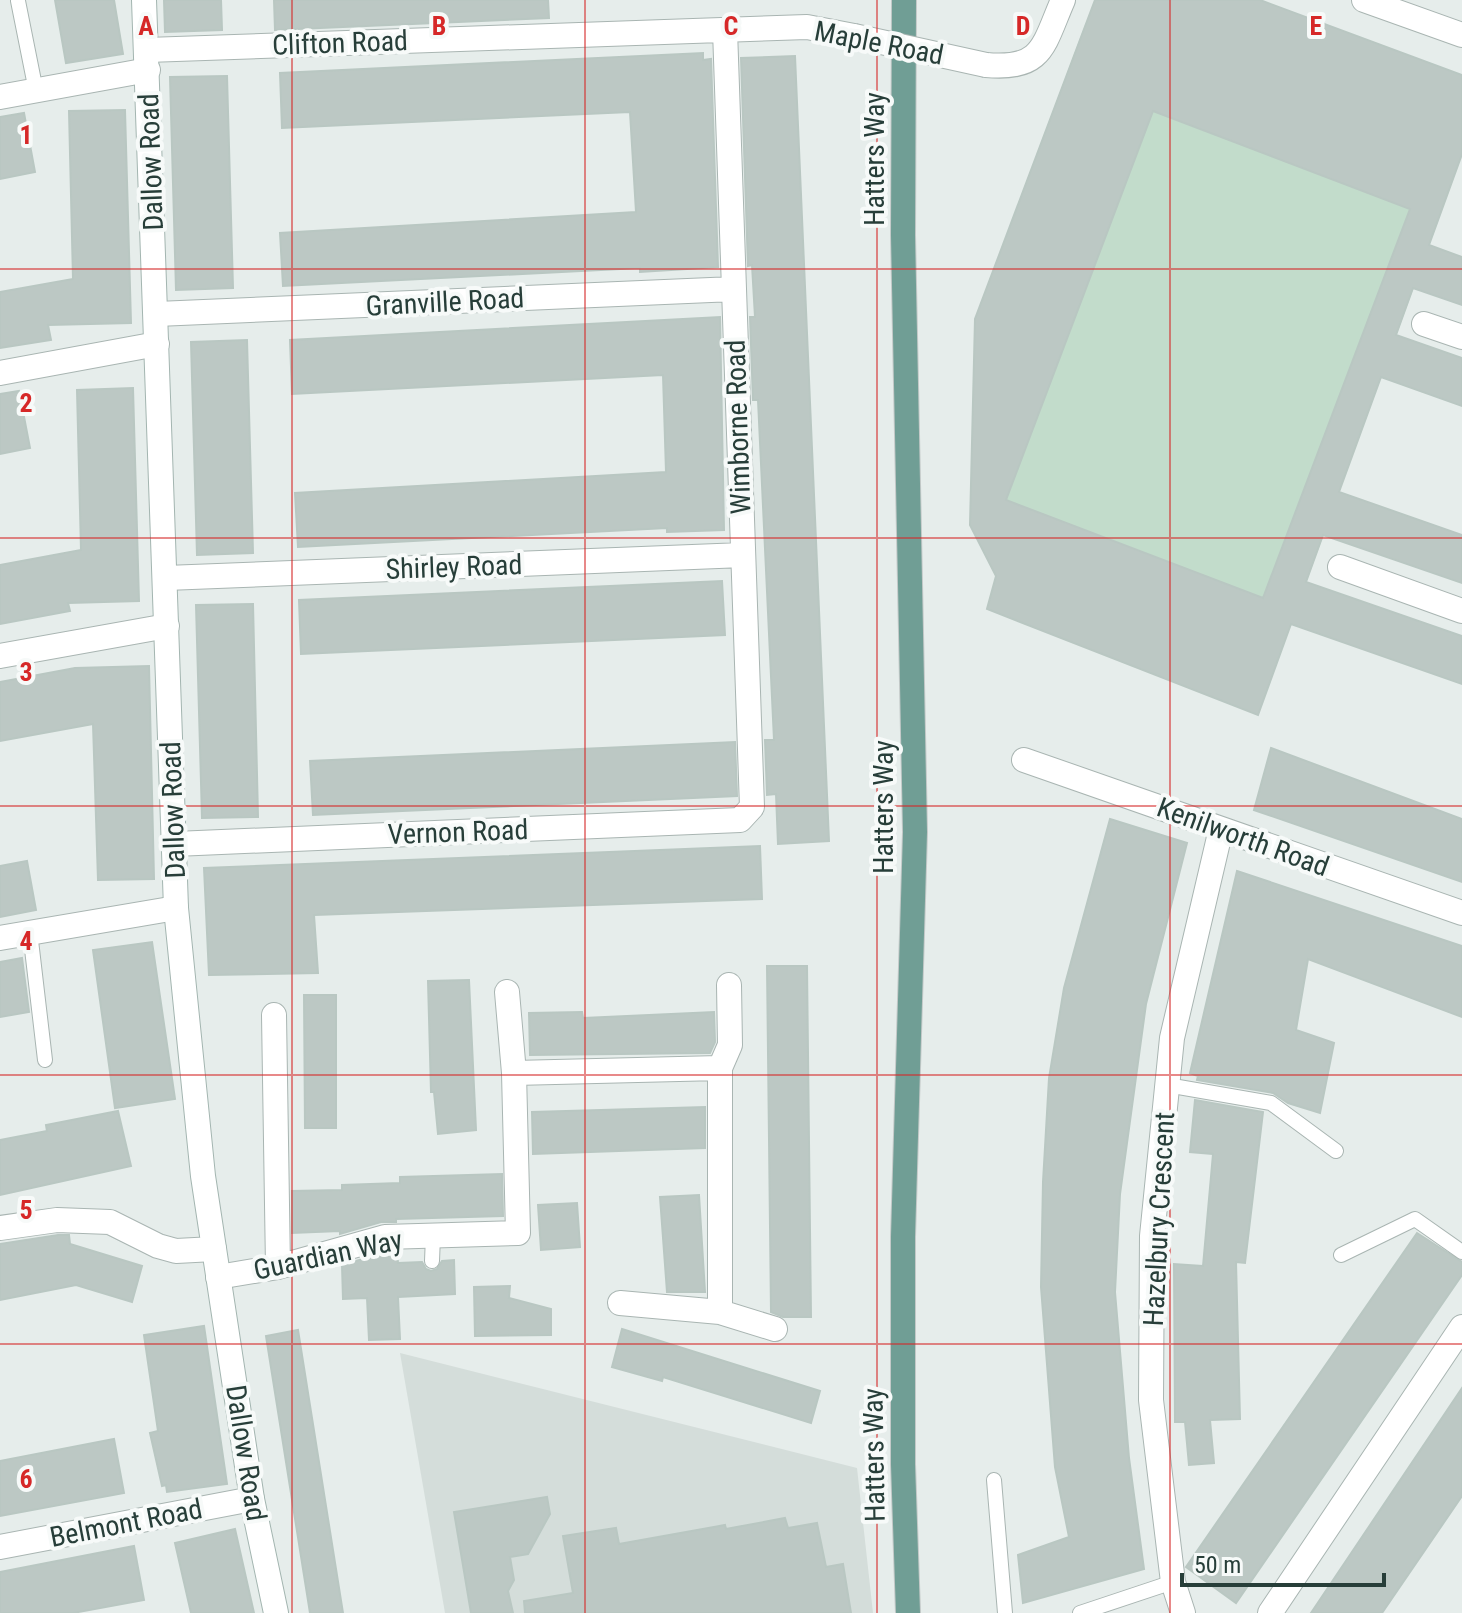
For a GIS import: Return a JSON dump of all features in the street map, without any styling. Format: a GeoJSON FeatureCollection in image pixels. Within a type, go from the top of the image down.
{"type":"FeatureCollection","features":[{"type":"Feature","properties":{"kind":"main road","name":"Hatters Way"},"geometry":{"type":"LineString","coordinates":[[904,0],[903,235],[915,832],[903,1237],[903,1464],[908,1613]]}},
{"type":"Feature","properties":{"kind":"street","name":"Dallow Road"},"geometry":{"type":"LineString","coordinates":[[144,0],[176,908],[203,1176],[252,1499],[276,1613]]}},
{"type":"Feature","properties":{"kind":"street","name":"Maple Road"},"geometry":{"type":"LineString","coordinates":[[725,30],[807,27],[1008,67],[1031,60],[1043,46],[1063,0]]}},
{"type":"Feature","properties":{"kind":"street"},"geometry":{"type":"LineString","coordinates":[[1364,0],[1462,35]]}},
{"type":"Feature","properties":{"kind":"street","name":"Clifton Road"},"geometry":{"type":"LineString","coordinates":[[0,97],[36,91],[148,60],[725,30]]}},
{"type":"Feature","properties":{"kind":"street","name":"Wimborne Road"},"geometry":{"type":"LineString","coordinates":[[725,30],[752,807],[740,820]]}},
{"type":"Feature","properties":{"kind":"street","name":"Granville Road"},"geometry":{"type":"LineString","coordinates":[[157,314],[734,289]]}},
{"type":"Feature","properties":{"kind":"street"},"geometry":{"type":"LineString","coordinates":[[1424,324],[1462,337]]}},
{"type":"Feature","properties":{"kind":"street"},"geometry":{"type":"LineString","coordinates":[[0,373],[157,344]]}},
{"type":"Feature","properties":{"kind":"street","name":"Shirley Road"},"geometry":{"type":"LineString","coordinates":[[166,578],[743,555]]}},
{"type":"Feature","properties":{"kind":"street"},"geometry":{"type":"LineString","coordinates":[[1340,567],[1462,611]]}},
{"type":"Feature","properties":{"kind":"street"},"geometry":{"type":"LineString","coordinates":[[0,656],[167,626]]}},
{"type":"Feature","properties":{"kind":"street","name":"Kenilworth Road"},"geometry":{"type":"LineString","coordinates":[[1024,760],[1462,913]]}},
{"type":"Feature","properties":{"kind":"street","name":"Vernon Road"},"geometry":{"type":"LineString","coordinates":[[175,844],[740,820]]}},
{"type":"Feature","properties":{"kind":"street","name":"Hazelbury Crescent"},"geometry":{"type":"LineString","coordinates":[[1183,1613],[1173,1582],[1151,1400],[1152,1236],[1172,1038],[1221,829]]}},
{"type":"Feature","properties":{"kind":"street"},"geometry":{"type":"LineString","coordinates":[[0,938],[176,908]]}},
{"type":"Feature","properties":{"kind":"street"},"geometry":{"type":"LineString","coordinates":[[720,1312],[720,1068],[730,1045],[729,985]]}},
{"type":"Feature","properties":{"kind":"street","name":"Guardian Way"},"geometry":{"type":"LineString","coordinates":[[218,1277],[278,1267],[385,1237],[518,1233],[514,1073],[507,992]]}},
{"type":"Feature","properties":{"kind":"street"},"geometry":{"type":"LineString","coordinates":[[274,1015],[278,1267]]}},
{"type":"Feature","properties":{"kind":"street"},"geometry":{"type":"LineString","coordinates":[[514,1073],[720,1068]]}},
{"type":"Feature","properties":{"kind":"street"},"geometry":{"type":"LineString","coordinates":[[0,1228],[57,1220],[110,1222],[158,1246],[176,1251],[214,1249]]}},
{"type":"Feature","properties":{"kind":"street"},"geometry":{"type":"LineString","coordinates":[[620,1303],[720,1312],[775,1329]]}},
{"type":"Feature","properties":{"kind":"street"},"geometry":{"type":"LineString","coordinates":[[1270,1613],[1462,1327]]}},
{"type":"Feature","properties":{"kind":"street","name":"Belmont Road"},"geometry":{"type":"LineString","coordinates":[[0,1547],[252,1499]]}},
{"type":"Feature","properties":{"kind":"lane"},"geometry":{"type":"LineString","coordinates":[[18,1],[36,91]]}},
{"type":"Feature","properties":{"kind":"lane"},"geometry":{"type":"LineString","coordinates":[[30,932],[45,1060]]}},
{"type":"Feature","properties":{"kind":"lane"},"geometry":{"type":"LineString","coordinates":[[1167,1085],[1271,1103],[1336,1151]]}},
{"type":"Feature","properties":{"kind":"lane"},"geometry":{"type":"LineString","coordinates":[[1341,1255],[1415,1219],[1462,1252]]}},
{"type":"Feature","properties":{"kind":"lane"},"geometry":{"type":"LineString","coordinates":[[432,1261],[433,1236]]}},
{"type":"Feature","properties":{"kind":"lane"},"geometry":{"type":"LineString","coordinates":[[994,1480],[1005,1613]]}},
{"type":"Feature","properties":{"kind":"lane"},"geometry":{"type":"LineString","coordinates":[[1080,1613],[1173,1582]]}},
{"type":"Feature","properties":{"kind":"shaded area"},"geometry":{"type":"Polygon","coordinates":[[[400,1353],[857,1468],[873,1613],[445,1613],[400,1353]]]}},
{"type":"Feature","properties":{"kind":"green space"},"geometry":{"type":"Polygon","coordinates":[[[1085,25],[1457,169],[1258,715],[987,609],[996,576],[971,525],[975,319],[1085,25]]]}},
{"type":"Feature","properties":{"kind":"building"},"geometry":{"type":"Polygon","coordinates":[[[55,0],[114,0],[123,54],[66,63],[55,0]]]}},
{"type":"Feature","properties":{"kind":"building"},"geometry":{"type":"Polygon","coordinates":[[[164,0],[221,0],[222,30],[165,32],[164,0]]]}},
{"type":"Feature","properties":{"kind":"building"},"geometry":{"type":"Polygon","coordinates":[[[274,0],[548,0],[549,18],[275,30],[274,0]]]}},
{"type":"Feature","properties":{"kind":"building"},"geometry":{"type":"Polygon","coordinates":[[[1095,0],[1260,0],[1462,75],[1462,154],[1429,245],[1462,257],[1462,305],[1413,288],[1396,335],[1462,358],[1462,406],[1381,377],[1339,492],[1462,535],[1462,583],[1323,535],[1306,582],[1462,636],[1462,684],[1291,624],[1258,715],[987,609],[996,576],[970,525],[975,319],[1095,0]],[[1153,111],[1006,500],[1263,598],[1410,209],[1153,111]]]}},
{"type":"Feature","properties":{"kind":"building"},"geometry":{"type":"Polygon","coordinates":[[[703,53],[703,60],[711,59],[718,267],[640,272],[640,268],[283,286],[280,233],[636,212],[630,112],[282,128],[280,73],[703,53]]]}},
{"type":"Feature","properties":{"kind":"building"},"geometry":{"type":"Polygon","coordinates":[[[795,56],[829,841],[778,844],[776,794],[767,795],[765,740],[774,740],[758,400],[753,400],[750,317],[755,317],[752,265],[748,266],[741,58],[795,56]]]}},
{"type":"Feature","properties":{"kind":"building"},"geometry":{"type":"Polygon","coordinates":[[[227,76],[233,288],[176,290],[170,77],[227,76]]]}},
{"type":"Feature","properties":{"kind":"building"},"geometry":{"type":"Polygon","coordinates":[[[125,110],[131,323],[48,325],[51,340],[0,348],[0,292],[73,279],[69,111],[125,110]]]}},
{"type":"Feature","properties":{"kind":"building"},"geometry":{"type":"Polygon","coordinates":[[[24,113],[35,172],[0,179],[0,117],[24,113]]]}},
{"type":"Feature","properties":{"kind":"building"},"geometry":{"type":"Polygon","coordinates":[[[720,317],[724,530],[667,532],[667,528],[298,547],[295,493],[666,472],[663,375],[292,394],[290,340],[720,317]]]}},
{"type":"Feature","properties":{"kind":"building"},"geometry":{"type":"Polygon","coordinates":[[[247,340],[253,553],[197,555],[191,342],[247,340]]]}},
{"type":"Feature","properties":{"kind":"building"},"geometry":{"type":"Polygon","coordinates":[[[133,388],[139,601],[68,603],[70,611],[0,624],[0,565],[81,550],[77,390],[133,388]]]}},
{"type":"Feature","properties":{"kind":"building"},"geometry":{"type":"Polygon","coordinates":[[[19,391],[30,448],[0,454],[0,394],[19,391]]]}},
{"type":"Feature","properties":{"kind":"building"},"geometry":{"type":"Polygon","coordinates":[[[722,581],[725,635],[301,654],[299,600],[722,581]]]}},
{"type":"Feature","properties":{"kind":"building"},"geometry":{"type":"Polygon","coordinates":[[[253,604],[258,817],[202,818],[196,605],[253,604]]]}},
{"type":"Feature","properties":{"kind":"building"},"geometry":{"type":"Polygon","coordinates":[[[149,666],[154,879],[98,880],[93,724],[0,741],[0,682],[75,668],[149,666]]]}},
{"type":"Feature","properties":{"kind":"building"},"geometry":{"type":"Polygon","coordinates":[[[735,742],[737,796],[313,815],[310,761],[735,742]]]}},
{"type":"Feature","properties":{"kind":"building"},"geometry":{"type":"Polygon","coordinates":[[[1271,748],[1462,819],[1462,882],[1254,810],[1271,748]]]}},
{"type":"Feature","properties":{"kind":"building"},"geometry":{"type":"Polygon","coordinates":[[[1110,819],[1187,843],[1146,1004],[1120,1194],[1115,1292],[1129,1458],[1144,1569],[1023,1603],[1018,1555],[1069,1537],[1055,1467],[1041,1287],[1043,1182],[1049,1078],[1064,988],[1110,819]]]}},
{"type":"Feature","properties":{"kind":"building"},"geometry":{"type":"Polygon","coordinates":[[[760,846],[762,899],[314,915],[318,973],[209,975],[204,868],[760,846]]]}},
{"type":"Feature","properties":{"kind":"building"},"geometry":{"type":"Polygon","coordinates":[[[27,861],[36,910],[0,917],[0,866],[27,861]]]}},
{"type":"Feature","properties":{"kind":"building"},"geometry":{"type":"Polygon","coordinates":[[[1237,871],[1462,946],[1462,1017],[1308,959],[1296,1030],[1334,1043],[1320,1113],[1288,1103],[1273,1093],[1197,1080],[1198,1076],[1190,1073],[1237,871]]]}},
{"type":"Feature","properties":{"kind":"building"},"geometry":{"type":"Polygon","coordinates":[[[152,942],[175,1099],[115,1108],[93,950],[152,942]]]}},
{"type":"Feature","properties":{"kind":"building"},"geometry":{"type":"Polygon","coordinates":[[[22,958],[29,1012],[0,1017],[0,962],[22,958]]]}},
{"type":"Feature","properties":{"kind":"building"},"geometry":{"type":"Polygon","coordinates":[[[767,966],[807,966],[811,1317],[783,1317],[771,1312],[767,966]]]}},
{"type":"Feature","properties":{"kind":"building"},"geometry":{"type":"Polygon","coordinates":[[[469,980],[476,1130],[438,1134],[434,1092],[431,1092],[428,981],[469,980]]]}},
{"type":"Feature","properties":{"kind":"building"},"geometry":{"type":"Polygon","coordinates":[[[304,995],[336,995],[336,1128],[305,1128],[304,995]]]}},
{"type":"Feature","properties":{"kind":"building"},"geometry":{"type":"Polygon","coordinates":[[[582,1012],[583,1018],[714,1012],[715,1042],[710,1053],[530,1055],[529,1013],[582,1012]]]}},
{"type":"Feature","properties":{"kind":"building"},"geometry":{"type":"Polygon","coordinates":[[[1195,1100],[1263,1112],[1245,1263],[1236,1262],[1240,1419],[1210,1420],[1214,1463],[1189,1465],[1185,1422],[1175,1422],[1174,1264],[1203,1266],[1213,1154],[1190,1152],[1195,1100]]]}},
{"type":"Feature","properties":{"kind":"building"},"geometry":{"type":"Polygon","coordinates":[[[705,1107],[705,1148],[533,1154],[532,1112],[705,1107]]]}},
{"type":"Feature","properties":{"kind":"building"},"geometry":{"type":"Polygon","coordinates":[[[118,1111],[131,1166],[0,1195],[0,1140],[47,1131],[46,1125],[118,1111]]]}},
{"type":"Feature","properties":{"kind":"building"},"geometry":{"type":"Polygon","coordinates":[[[502,1174],[503,1216],[396,1219],[396,1222],[381,1222],[340,1234],[340,1231],[292,1233],[292,1191],[342,1190],[342,1185],[400,1183],[400,1177],[502,1174]]]}},
{"type":"Feature","properties":{"kind":"building"},"geometry":{"type":"Polygon","coordinates":[[[699,1195],[705,1292],[667,1292],[660,1197],[699,1195]]]}},
{"type":"Feature","properties":{"kind":"building"},"geometry":{"type":"Polygon","coordinates":[[[577,1203],[580,1247],[541,1250],[538,1205],[577,1203]]]}},
{"type":"Feature","properties":{"kind":"building"},"geometry":{"type":"Polygon","coordinates":[[[1417,1233],[1462,1262],[1462,1275],[1236,1603],[1186,1567],[1417,1233]]]}},
{"type":"Feature","properties":{"kind":"building"},"geometry":{"type":"Polygon","coordinates":[[[69,1235],[70,1244],[142,1266],[132,1302],[76,1285],[0,1300],[0,1244],[69,1235]]]}},
{"type":"Feature","properties":{"kind":"building"},"geometry":{"type":"Polygon","coordinates":[[[397,1252],[398,1263],[422,1262],[431,1271],[437,1269],[442,1261],[454,1260],[455,1294],[398,1297],[400,1339],[369,1340],[367,1298],[343,1299],[342,1265],[397,1252]]]}},
{"type":"Feature","properties":{"kind":"building"},"geometry":{"type":"Polygon","coordinates":[[[510,1286],[509,1298],[551,1309],[551,1335],[475,1336],[474,1287],[510,1286]]]}},
{"type":"Feature","properties":{"kind":"building"},"geometry":{"type":"Polygon","coordinates":[[[204,1326],[227,1484],[167,1492],[166,1485],[162,1486],[150,1433],[158,1431],[144,1335],[204,1326]]]}},
{"type":"Feature","properties":{"kind":"building"},"geometry":{"type":"Polygon","coordinates":[[[622,1329],[820,1391],[811,1423],[663,1377],[662,1381],[612,1367],[622,1329]]]}},
{"type":"Feature","properties":{"kind":"building"},"geometry":{"type":"Polygon","coordinates":[[[298,1330],[343,1613],[310,1613],[266,1336],[298,1330]]]}},
{"type":"Feature","properties":{"kind":"building"},"geometry":{"type":"Polygon","coordinates":[[[1462,1388],[1462,1496],[1382,1613],[1311,1613],[1462,1388]]]}},
{"type":"Feature","properties":{"kind":"building"},"geometry":{"type":"Polygon","coordinates":[[[114,1439],[124,1493],[0,1516],[0,1461],[114,1439]]]}},
{"type":"Feature","properties":{"kind":"building"},"geometry":{"type":"Polygon","coordinates":[[[547,1497],[550,1514],[528,1554],[510,1557],[514,1580],[508,1591],[513,1613],[471,1613],[454,1512],[547,1497]]]}},
{"type":"Feature","properties":{"kind":"building"},"geometry":{"type":"Polygon","coordinates":[[[785,1518],[788,1528],[817,1523],[826,1567],[843,1564],[851,1613],[525,1613],[524,1601],[573,1593],[563,1536],[616,1528],[619,1544],[785,1518]]]}},
{"type":"Feature","properties":{"kind":"building"},"geometry":{"type":"Polygon","coordinates":[[[235,1529],[254,1613],[191,1613],[175,1543],[235,1529]]]}},
{"type":"Feature","properties":{"kind":"building"},"geometry":{"type":"Polygon","coordinates":[[[134,1546],[144,1600],[73,1613],[0,1613],[0,1572],[134,1546]]]}}]}
